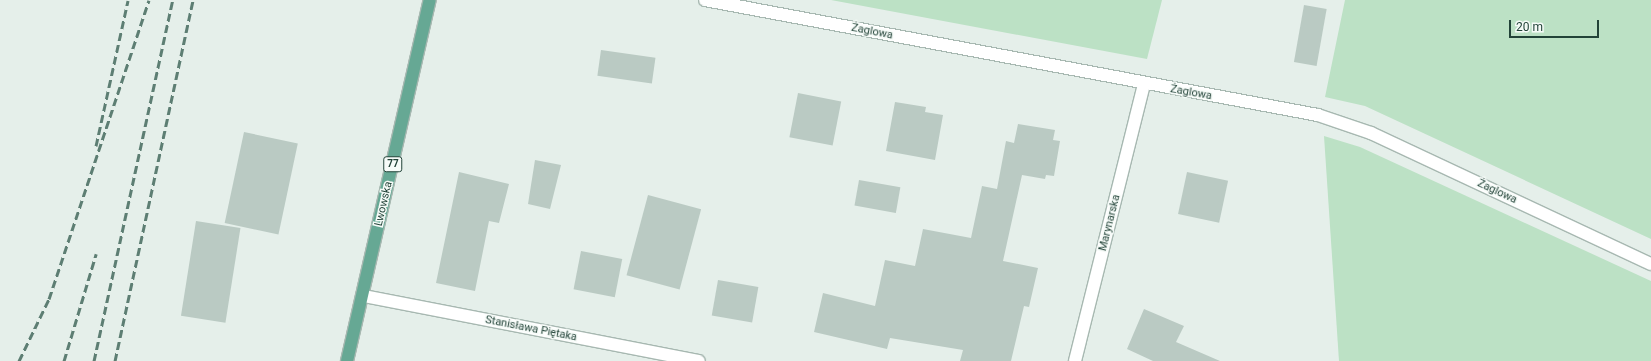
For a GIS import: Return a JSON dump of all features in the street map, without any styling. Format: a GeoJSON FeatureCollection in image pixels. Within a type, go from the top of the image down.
{"type":"FeatureCollection","features":[{"type":"Feature","properties":{"kind":"main road","name":"Lwowska"},"geometry":{"type":"LineString","coordinates":[[347,361],[364,296],[430,0]]}},
{"type":"Feature","properties":{"kind":"street","name":"Żaglowa"},"geometry":{"type":"LineString","coordinates":[[705,0],[1144,84],[1318,115],[1371,133],[1651,264]]}},
{"type":"Feature","properties":{"kind":"street","name":"Marynarska"},"geometry":{"type":"LineString","coordinates":[[1075,361],[1144,84]]}},
{"type":"Feature","properties":{"kind":"street","name":"Stanisława Piętaka"},"geometry":{"type":"LineString","coordinates":[[364,296],[698,361]]}},
{"type":"Feature","properties":{"kind":"green space"},"geometry":{"type":"Polygon","coordinates":[[[831,0],[1162,0],[1147,59],[831,0]]]}},
{"type":"Feature","properties":{"kind":"green space"},"geometry":{"type":"Polygon","coordinates":[[[1345,0],[1651,0],[1651,239],[1365,106],[1325,97],[1345,0]]]}},
{"type":"Feature","properties":{"kind":"green space"},"geometry":{"type":"Polygon","coordinates":[[[1324,136],[1360,147],[1651,281],[1651,361],[1339,361],[1324,136]]]}},
{"type":"Feature","properties":{"kind":"building"},"geometry":{"type":"Polygon","coordinates":[[[1304,5],[1327,9],[1317,66],[1294,62],[1304,5]]]}},
{"type":"Feature","properties":{"kind":"building"},"geometry":{"type":"Polygon","coordinates":[[[601,50],[655,58],[652,83],[597,76],[601,50]]]}},
{"type":"Feature","properties":{"kind":"building"},"geometry":{"type":"Polygon","coordinates":[[[798,93],[841,101],[833,146],[789,137],[798,93]]]}},
{"type":"Feature","properties":{"kind":"building"},"geometry":{"type":"Polygon","coordinates":[[[895,102],[926,107],[925,112],[943,115],[935,160],[886,151],[895,102]]]}},
{"type":"Feature","properties":{"kind":"building"},"geometry":{"type":"Polygon","coordinates":[[[1018,124],[1055,130],[1053,140],[1060,141],[1054,176],[1046,175],[1045,179],[1022,175],[1003,261],[1038,268],[1029,307],[1024,306],[1011,361],[960,361],[963,350],[890,338],[887,349],[814,332],[823,293],[875,306],[885,260],[915,266],[923,229],[971,238],[982,186],[997,189],[1006,141],[1014,143],[1018,124]]]}},
{"type":"Feature","properties":{"kind":"building"},"geometry":{"type":"Polygon","coordinates":[[[244,132],[298,143],[278,234],[225,223],[244,132]]]}},
{"type":"Feature","properties":{"kind":"building"},"geometry":{"type":"Polygon","coordinates":[[[535,160],[561,165],[550,209],[528,204],[535,160]]]}},
{"type":"Feature","properties":{"kind":"building"},"geometry":{"type":"Polygon","coordinates":[[[459,172],[509,184],[499,223],[489,221],[475,291],[436,283],[459,172]]]}},
{"type":"Feature","properties":{"kind":"building"},"geometry":{"type":"Polygon","coordinates":[[[1187,172],[1228,181],[1219,223],[1178,214],[1187,172]]]}},
{"type":"Feature","properties":{"kind":"building"},"geometry":{"type":"Polygon","coordinates":[[[859,180],[900,187],[896,213],[854,206],[859,180]]]}},
{"type":"Feature","properties":{"kind":"building"},"geometry":{"type":"Polygon","coordinates":[[[648,195],[701,209],[680,289],[627,275],[648,195]]]}},
{"type":"Feature","properties":{"kind":"building"},"geometry":{"type":"Polygon","coordinates":[[[196,221],[240,228],[225,323],[181,316],[196,221]]]}},
{"type":"Feature","properties":{"kind":"building"},"geometry":{"type":"Polygon","coordinates":[[[581,251],[622,259],[615,297],[574,289],[581,251]]]}},
{"type":"Feature","properties":{"kind":"building"},"geometry":{"type":"Polygon","coordinates":[[[718,280],[758,287],[752,323],[712,315],[718,280]]]}},
{"type":"Feature","properties":{"kind":"building"},"geometry":{"type":"Polygon","coordinates":[[[1144,309],[1184,326],[1176,342],[1220,361],[1153,361],[1127,349],[1144,309]]]}},
{"type":"Feature","properties":{"kind":"railway"},"geometry":{"type":"LineString","coordinates":[[96,146],[128,0]]}},
{"type":"Feature","properties":{"kind":"railway"},"geometry":{"type":"LineString","coordinates":[[19,361],[49,299],[149,0]]}},
{"type":"Feature","properties":{"kind":"railway"},"geometry":{"type":"LineString","coordinates":[[94,361],[173,0]]}},
{"type":"Feature","properties":{"kind":"railway"},"geometry":{"type":"LineString","coordinates":[[115,361],[193,0]]}},
{"type":"Feature","properties":{"kind":"railway"},"geometry":{"type":"LineString","coordinates":[[64,361],[96,254]]}}]}
